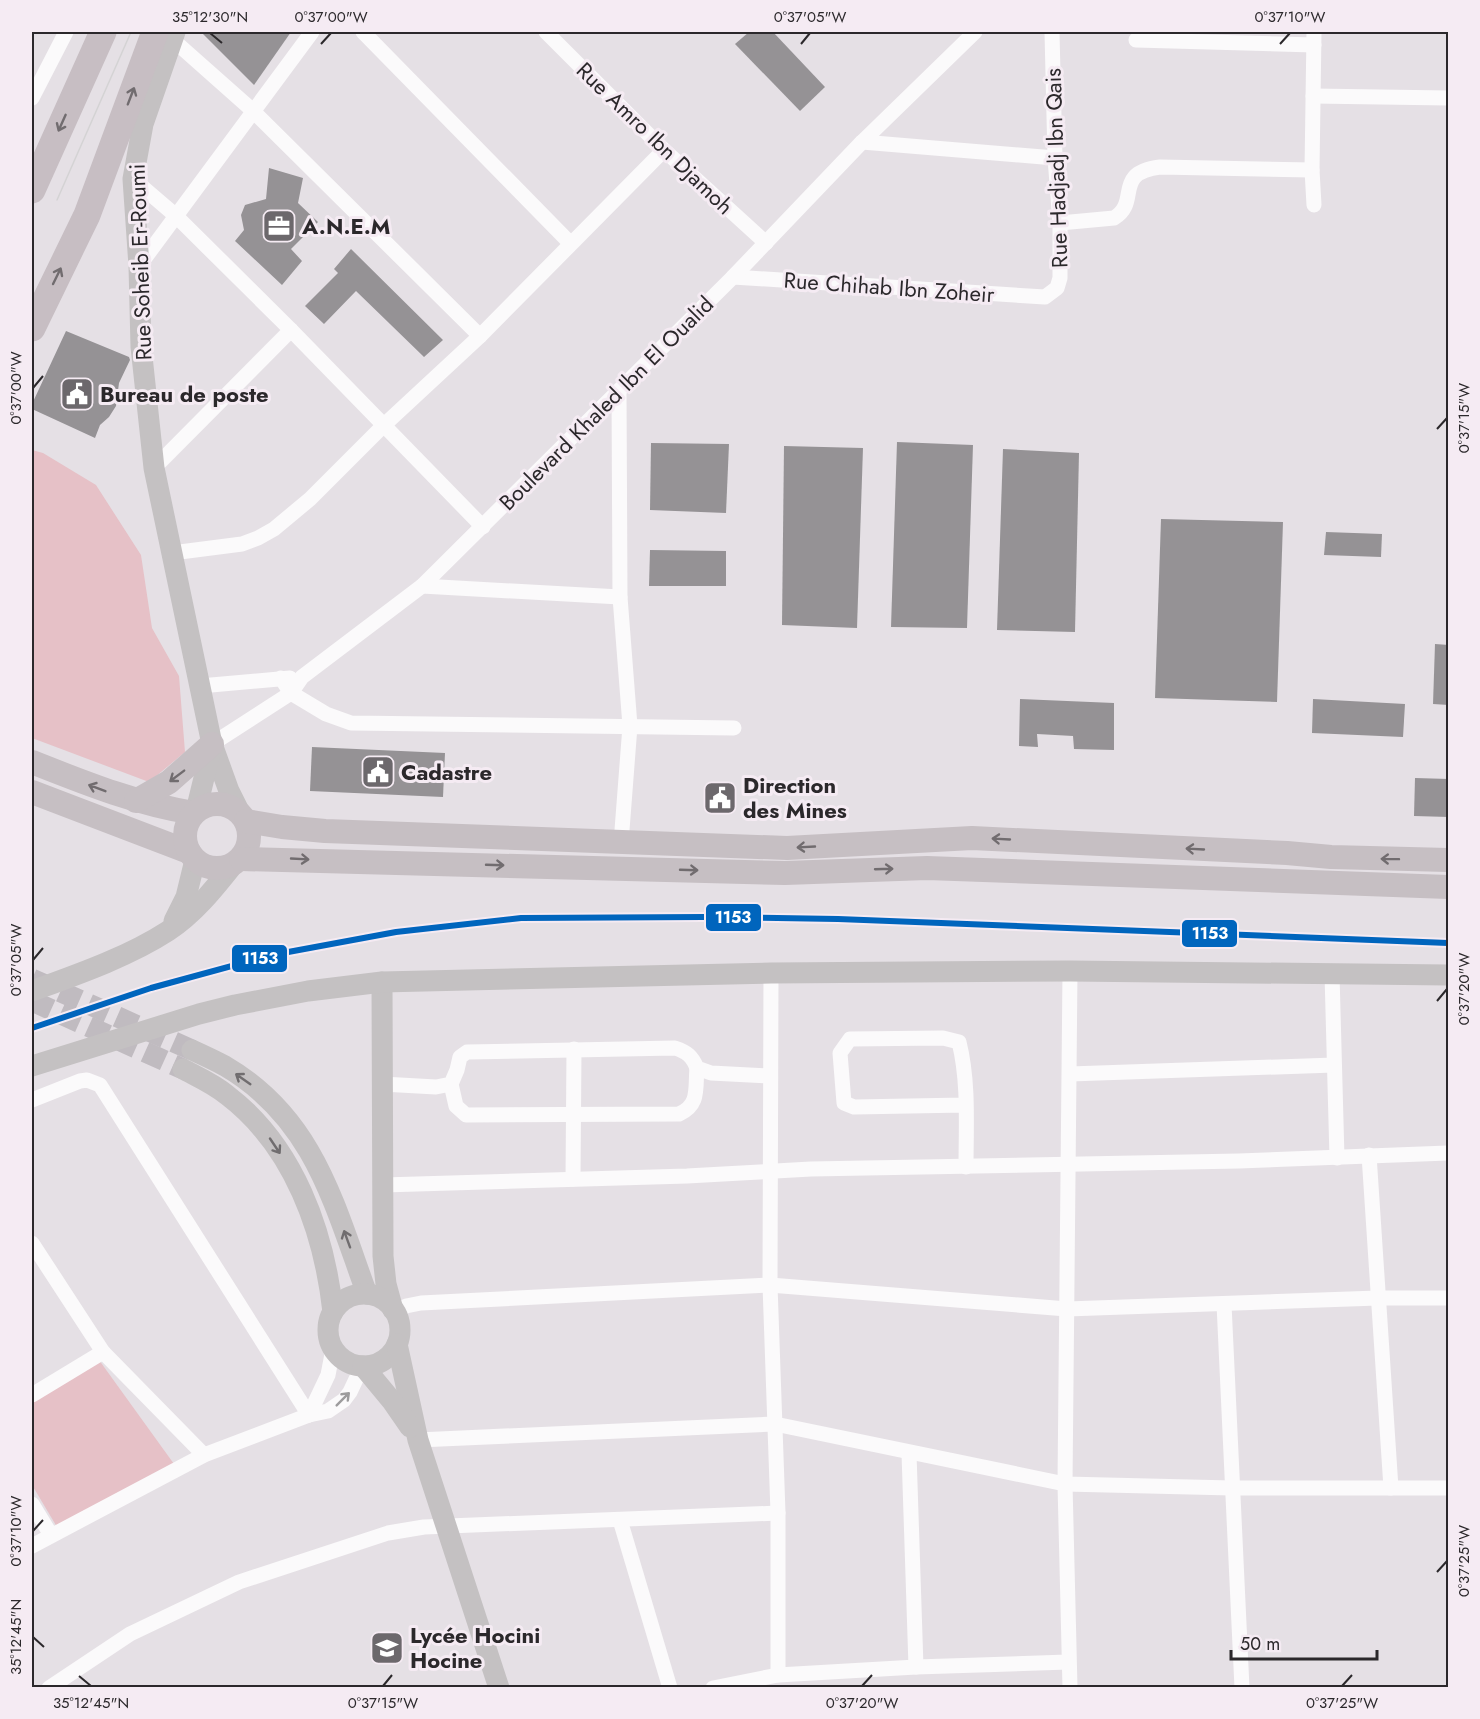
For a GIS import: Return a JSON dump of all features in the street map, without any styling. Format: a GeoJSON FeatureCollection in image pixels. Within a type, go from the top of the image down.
{"type":"FeatureCollection","features":[{"type":"Feature","properties":{"kind":"highway"},"geometry":{"type":"LineString","coordinates":[[32,190],[103,32]]}},
{"type":"Feature","properties":{"kind":"highway"},"geometry":{"type":"LineString","coordinates":[[32,328],[87,215],[168,34]]}},
{"type":"Feature","properties":{"kind":"main road"},"geometry":{"type":"LineString","coordinates":[[136,801],[169,782],[212,744]]}},
{"type":"Feature","properties":{"kind":"main road"},"geometry":{"type":"LineString","coordinates":[[32,762],[136,801],[195,812]]}},
{"type":"Feature","properties":{"kind":"main road"},"geometry":{"type":"LineString","coordinates":[[32,792],[192,856],[203,866],[213,869],[224,869],[237,862],[289,859],[785,873],[927,868],[1449,887]]}},
{"type":"Feature","properties":{"kind":"main road"},"geometry":{"type":"LineString","coordinates":[[192,856],[185,842],[188,822],[195,812],[214,804],[232,807],[243,817],[250,830],[250,841],[237,862]]}},
{"type":"Feature","properties":{"kind":"main road"},"geometry":{"type":"LineString","coordinates":[[243,817],[282,827],[325,831],[621,843],[787,848],[972,837],[1331,858],[1449,860]]}},
{"type":"Feature","properties":{"kind":"street"},"geometry":{"type":"LineString","coordinates":[[32,98],[66,32]]}},
{"type":"Feature","properties":{"kind":"street"},"geometry":{"type":"LineString","coordinates":[[139,266],[252,110],[312,32]]}},
{"type":"Feature","properties":{"kind":"street"},"geometry":{"type":"LineString","coordinates":[[363,32],[570,243]]}},
{"type":"Feature","properties":{"kind":"street","name":"Rue Amro Ibn Djamoh"},"geometry":{"type":"LineString","coordinates":[[546,32],[664,150],[766,243]]}},
{"type":"Feature","properties":{"kind":"street","name":"Boulevard Khaled Ibn El Oualid"},"geometry":{"type":"LineString","coordinates":[[212,744],[291,693],[302,677],[422,586],[733,277],[862,142],[975,32]]}},
{"type":"Feature","properties":{"kind":"street","name":"Rue Hadjadj Ibn Qais"},"geometry":{"type":"LineString","coordinates":[[1045,297],[1057,288],[1060,278],[1052,32]]}},
{"type":"Feature","properties":{"kind":"street"},"geometry":{"type":"LineString","coordinates":[[168,34],[252,110],[480,336]]}},
{"type":"Feature","properties":{"kind":"street","name":"Rue Soheib Er-Roumi"},"geometry":{"type":"LineString","coordinates":[[168,34],[143,124],[133,179],[139,266],[141,347],[154,468],[212,744],[243,817]]}},
{"type":"Feature","properties":{"kind":"street"},"geometry":{"type":"LineString","coordinates":[[1136,40],[1314,38],[1312,170],[1314,205]]}},
{"type":"Feature","properties":{"kind":"street"},"geometry":{"type":"LineString","coordinates":[[1313,96],[1449,98]]}},
{"type":"Feature","properties":{"kind":"street"},"geometry":{"type":"LineString","coordinates":[[862,142],[1055,158]]}},
{"type":"Feature","properties":{"kind":"street"},"geometry":{"type":"LineString","coordinates":[[172,553],[242,544],[274,529],[310,499],[383,426],[480,336],[664,150]]}},
{"type":"Feature","properties":{"kind":"street"},"geometry":{"type":"LineString","coordinates":[[1060,223],[1106,219],[1120,214],[1132,180],[1145,169],[1160,167],[1312,170]]}},
{"type":"Feature","properties":{"kind":"street"},"geometry":{"type":"LineString","coordinates":[[133,179],[175,215],[291,330],[483,527]]}},
{"type":"Feature","properties":{"kind":"street","name":"Rue Chihab Ibn Zoheir"},"geometry":{"type":"LineString","coordinates":[[733,277],[1045,297]]}},
{"type":"Feature","properties":{"kind":"street"},"geometry":{"type":"LineString","coordinates":[[154,468],[291,330]]}},
{"type":"Feature","properties":{"kind":"street"},"geometry":{"type":"LineString","coordinates":[[619,391],[620,597],[630,726],[621,843]]}},
{"type":"Feature","properties":{"kind":"street"},"geometry":{"type":"LineString","coordinates":[[422,586],[620,597]]}},
{"type":"Feature","properties":{"kind":"street"},"geometry":{"type":"LineString","coordinates":[[200,686],[302,677]]}},
{"type":"Feature","properties":{"kind":"street"},"geometry":{"type":"LineString","coordinates":[[280,678],[291,693],[326,714],[351,723],[734,728]]}},
{"type":"Feature","properties":{"kind":"street","name":"Rue Soheib Er-Roumi"},"geometry":{"type":"LineString","coordinates":[[195,812],[212,744]]}},
{"type":"Feature","properties":{"kind":"street"},"geometry":{"type":"LineString","coordinates":[[168,931],[186,897],[192,856]]}},
{"type":"Feature","properties":{"kind":"street"},"geometry":{"type":"LineString","coordinates":[[32,991],[104,963],[168,931],[203,901],[237,862]]}},
{"type":"Feature","properties":{"kind":"street"},"geometry":{"type":"LineString","coordinates":[[1070,971],[1070,1164],[1065,1484],[1070,1688]]}},
{"type":"Feature","properties":{"kind":"street"},"geometry":{"type":"LineString","coordinates":[[32,1066],[199,1014],[281,996],[382,982],[771,973],[1070,971],[1449,975]]}},
{"type":"Feature","properties":{"kind":"street"},"geometry":{"type":"LineString","coordinates":[[771,973],[770,1285],[778,1513],[778,1676]]}},
{"type":"Feature","properties":{"kind":"street"},"geometry":{"type":"LineString","coordinates":[[1332,974],[1336,1158]]}},
{"type":"Feature","properties":{"kind":"street"},"geometry":{"type":"LineString","coordinates":[[382,982],[383,1256],[386,1284],[399,1322],[399,1333],[392,1353],[384,1360],[374,1364],[361,1366],[349,1362],[333,1349],[328,1337],[328,1324],[333,1312],[347,1298],[370,1295],[380,1298],[394,1311]]}},
{"type":"Feature","properties":{"kind":"street"},"geometry":{"type":"LineString","coordinates":[[965,1106],[854,1107],[844,1103],[840,1053],[850,1040],[943,1038],[959,1042],[964,1062],[965,1106],[966,1167]]}},
{"type":"Feature","properties":{"kind":"street"},"geometry":{"type":"LineString","coordinates":[[675,1048],[686,1052],[693,1058],[697,1068],[694,1104],[679,1114],[466,1115],[456,1106],[451,1084],[458,1070],[460,1057],[467,1052],[675,1048]]}},
{"type":"Feature","properties":{"kind":"street"},"geometry":{"type":"LineString","coordinates":[[573,1179],[574,1049]]}},
{"type":"Feature","properties":{"kind":"street"},"geometry":{"type":"LineString","coordinates":[[192,1050],[225,1066],[255,1087],[282,1113],[305,1142],[323,1174],[370,1295]]}},
{"type":"Feature","properties":{"kind":"street"},"geometry":{"type":"LineString","coordinates":[[1070,1074],[1334,1065]]}},
{"type":"Feature","properties":{"kind":"street"},"geometry":{"type":"LineString","coordinates":[[697,1068],[711,1073],[770,1076]]}},
{"type":"Feature","properties":{"kind":"street"},"geometry":{"type":"LineString","coordinates":[[183,1070],[226,1094],[245,1110],[266,1132],[284,1158],[299,1185],[317,1233],[327,1272],[333,1312]]}},
{"type":"Feature","properties":{"kind":"street"},"geometry":{"type":"LineString","coordinates":[[32,1101],[80,1081],[87,1080],[100,1085],[309,1415]]}},
{"type":"Feature","properties":{"kind":"street"},"geometry":{"type":"LineString","coordinates":[[382,1084],[436,1087],[451,1084]]}},
{"type":"Feature","properties":{"kind":"street"},"geometry":{"type":"LineString","coordinates":[[383,1185],[770,1170],[1336,1158],[1449,1153]]}},
{"type":"Feature","properties":{"kind":"street"},"geometry":{"type":"LineString","coordinates":[[1369,1155],[1391,1488]]}},
{"type":"Feature","properties":{"kind":"street"},"geometry":{"type":"LineString","coordinates":[[32,1244],[103,1352],[204,1455]]}},
{"type":"Feature","properties":{"kind":"street"},"geometry":{"type":"LineString","coordinates":[[370,1295],[383,1256]]}},
{"type":"Feature","properties":{"kind":"street"},"geometry":{"type":"LineString","coordinates":[[394,1311],[421,1303],[770,1285],[1067,1309],[1378,1298],[1449,1298]]}},
{"type":"Feature","properties":{"kind":"street"},"geometry":{"type":"LineString","coordinates":[[1224,1304],[1242,1688]]}},
{"type":"Feature","properties":{"kind":"street"},"geometry":{"type":"LineString","coordinates":[[397,1344],[418,1440],[499,1688]]}},
{"type":"Feature","properties":{"kind":"street"},"geometry":{"type":"LineString","coordinates":[[309,1415],[328,1375],[333,1349]]}},
{"type":"Feature","properties":{"kind":"street"},"geometry":{"type":"LineString","coordinates":[[32,1395],[103,1352]]}},
{"type":"Feature","properties":{"kind":"street"},"geometry":{"type":"LineString","coordinates":[[32,1546],[204,1455],[309,1415],[328,1411],[344,1400],[355,1384],[361,1366]]}},
{"type":"Feature","properties":{"kind":"street"},"geometry":{"type":"LineString","coordinates":[[361,1366],[392,1401],[418,1440]]}},
{"type":"Feature","properties":{"kind":"street"},"geometry":{"type":"LineString","coordinates":[[418,1440],[775,1424],[1065,1484],[1232,1488],[1449,1488]]}},
{"type":"Feature","properties":{"kind":"street"},"geometry":{"type":"LineString","coordinates":[[909,1453],[916,1667]]}},
{"type":"Feature","properties":{"kind":"street"},"geometry":{"type":"LineString","coordinates":[[32,1504],[51,1535]]}},
{"type":"Feature","properties":{"kind":"street"},"geometry":{"type":"LineString","coordinates":[[49,1688],[130,1634],[239,1582],[388,1533],[424,1527],[778,1513]]}},
{"type":"Feature","properties":{"kind":"street"},"geometry":{"type":"LineString","coordinates":[[620,1520],[670,1688]]}},
{"type":"Feature","properties":{"kind":"street"},"geometry":{"type":"LineString","coordinates":[[713,1688],[778,1676],[916,1667],[1068,1662]]}},
{"type":"Feature","properties":{"kind":"shaded area"},"geometry":{"type":"Polygon","coordinates":[[[32,450],[43,453],[96,485],[141,555],[152,628],[179,676],[185,752],[149,782],[32,738],[32,450]]]}},
{"type":"Feature","properties":{"kind":"shaded area"},"geometry":{"type":"Polygon","coordinates":[[[99,1360],[174,1464],[57,1527],[32,1485],[32,1400],[99,1360]]]}},
{"type":"Feature","properties":{"kind":"building"},"geometry":{"type":"Polygon","coordinates":[[[201,32],[291,32],[254,85],[201,32]]]}},
{"type":"Feature","properties":{"kind":"building"},"geometry":{"type":"Polygon","coordinates":[[[749,32],[773,32],[825,87],[800,111],[735,44],[749,32]]]}},
{"type":"Feature","properties":{"kind":"building","name":"A.N.E.M"},"geometry":{"type":"Polygon","coordinates":[[[269,168],[303,178],[298,203],[318,222],[291,249],[302,261],[282,285],[235,241],[244,230],[241,215],[245,205],[266,199],[269,168]]]}},
{"type":"Feature","properties":{"kind":"building"},"geometry":{"type":"Polygon","coordinates":[[[351,249],[443,340],[424,357],[356,291],[324,324],[305,306],[338,273],[334,269],[351,249]]]}},
{"type":"Feature","properties":{"kind":"building","name":"Bureau de poste"},"geometry":{"type":"Polygon","coordinates":[[[66,331],[129,357],[130,360],[119,383],[116,406],[100,425],[95,438],[32,409],[32,404],[66,331]]]}},
{"type":"Feature","properties":{"kind":"building"},"geometry":{"type":"Polygon","coordinates":[[[897,442],[973,445],[967,628],[891,627],[897,442]]]}},
{"type":"Feature","properties":{"kind":"building"},"geometry":{"type":"Polygon","coordinates":[[[651,443],[729,444],[726,513],[650,510],[651,443]]]}},
{"type":"Feature","properties":{"kind":"building"},"geometry":{"type":"Polygon","coordinates":[[[784,446],[863,448],[857,628],[782,625],[784,446]]]}},
{"type":"Feature","properties":{"kind":"building"},"geometry":{"type":"Polygon","coordinates":[[[1003,449],[1079,453],[1075,632],[997,630],[1003,449]]]}},
{"type":"Feature","properties":{"kind":"building"},"geometry":{"type":"Polygon","coordinates":[[[1161,519],[1283,522],[1277,702],[1155,698],[1161,519]]]}},
{"type":"Feature","properties":{"kind":"building"},"geometry":{"type":"Polygon","coordinates":[[[1326,532],[1382,534],[1381,557],[1324,555],[1326,532]]]}},
{"type":"Feature","properties":{"kind":"building"},"geometry":{"type":"Polygon","coordinates":[[[650,550],[726,551],[726,586],[649,586],[650,550]]]}},
{"type":"Feature","properties":{"kind":"building"},"geometry":{"type":"Polygon","coordinates":[[[1435,644],[1449,645],[1449,705],[1433,704],[1435,644]]]}},
{"type":"Feature","properties":{"kind":"building"},"geometry":{"type":"Polygon","coordinates":[[[1020,699],[1114,703],[1114,750],[1074,749],[1073,736],[1037,734],[1038,747],[1019,746],[1020,699]]]}},
{"type":"Feature","properties":{"kind":"building"},"geometry":{"type":"Polygon","coordinates":[[[1313,699],[1405,704],[1403,737],[1312,733],[1313,699]]]}},
{"type":"Feature","properties":{"kind":"building","name":"Cadastre"},"geometry":{"type":"Polygon","coordinates":[[[312,747],[445,753],[443,797],[310,791],[312,747]]]}},
{"type":"Feature","properties":{"kind":"building"},"geometry":{"type":"Polygon","coordinates":[[[1415,778],[1449,779],[1449,817],[1414,816],[1415,778]]]}},
{"type":"Feature","properties":{"kind":"tunnel"},"geometry":{"type":"LineString","coordinates":[[32,979],[192,1050]]}},
{"type":"Feature","properties":{"kind":"tunnel"},"geometry":{"type":"LineString","coordinates":[[32,1001],[183,1069]]}},
{"type":"Feature","properties":{"kind":"tram line"},"geometry":{"type":"LineString","coordinates":[[57,200],[131,32]]}},
{"type":"Feature","properties":{"kind":"transit line","name":"1153"},"geometry":{"type":"LineString","coordinates":[[32,1028],[151,988],[272,955],[396,932],[521,918],[838,919],[1448,943]]}},
{"type":"Feature","properties":{"kind":"place","name":"A.N.E.M"},"geometry":{"type":"Point","coordinates":[279,226]}},
{"type":"Feature","properties":{"kind":"place","name":"Bureau de poste"},"geometry":{"type":"Point","coordinates":[77,394]}},
{"type":"Feature","properties":{"kind":"place","name":"Cadastre"},"geometry":{"type":"Point","coordinates":[378,772]}},
{"type":"Feature","properties":{"kind":"place","name":"Direction des Mines"},"geometry":{"type":"Point","coordinates":[720,798]}},
{"type":"Feature","properties":{"kind":"place","name":"Lycée Hocini Hocine"},"geometry":{"type":"Point","coordinates":[387,1648]}}]}
